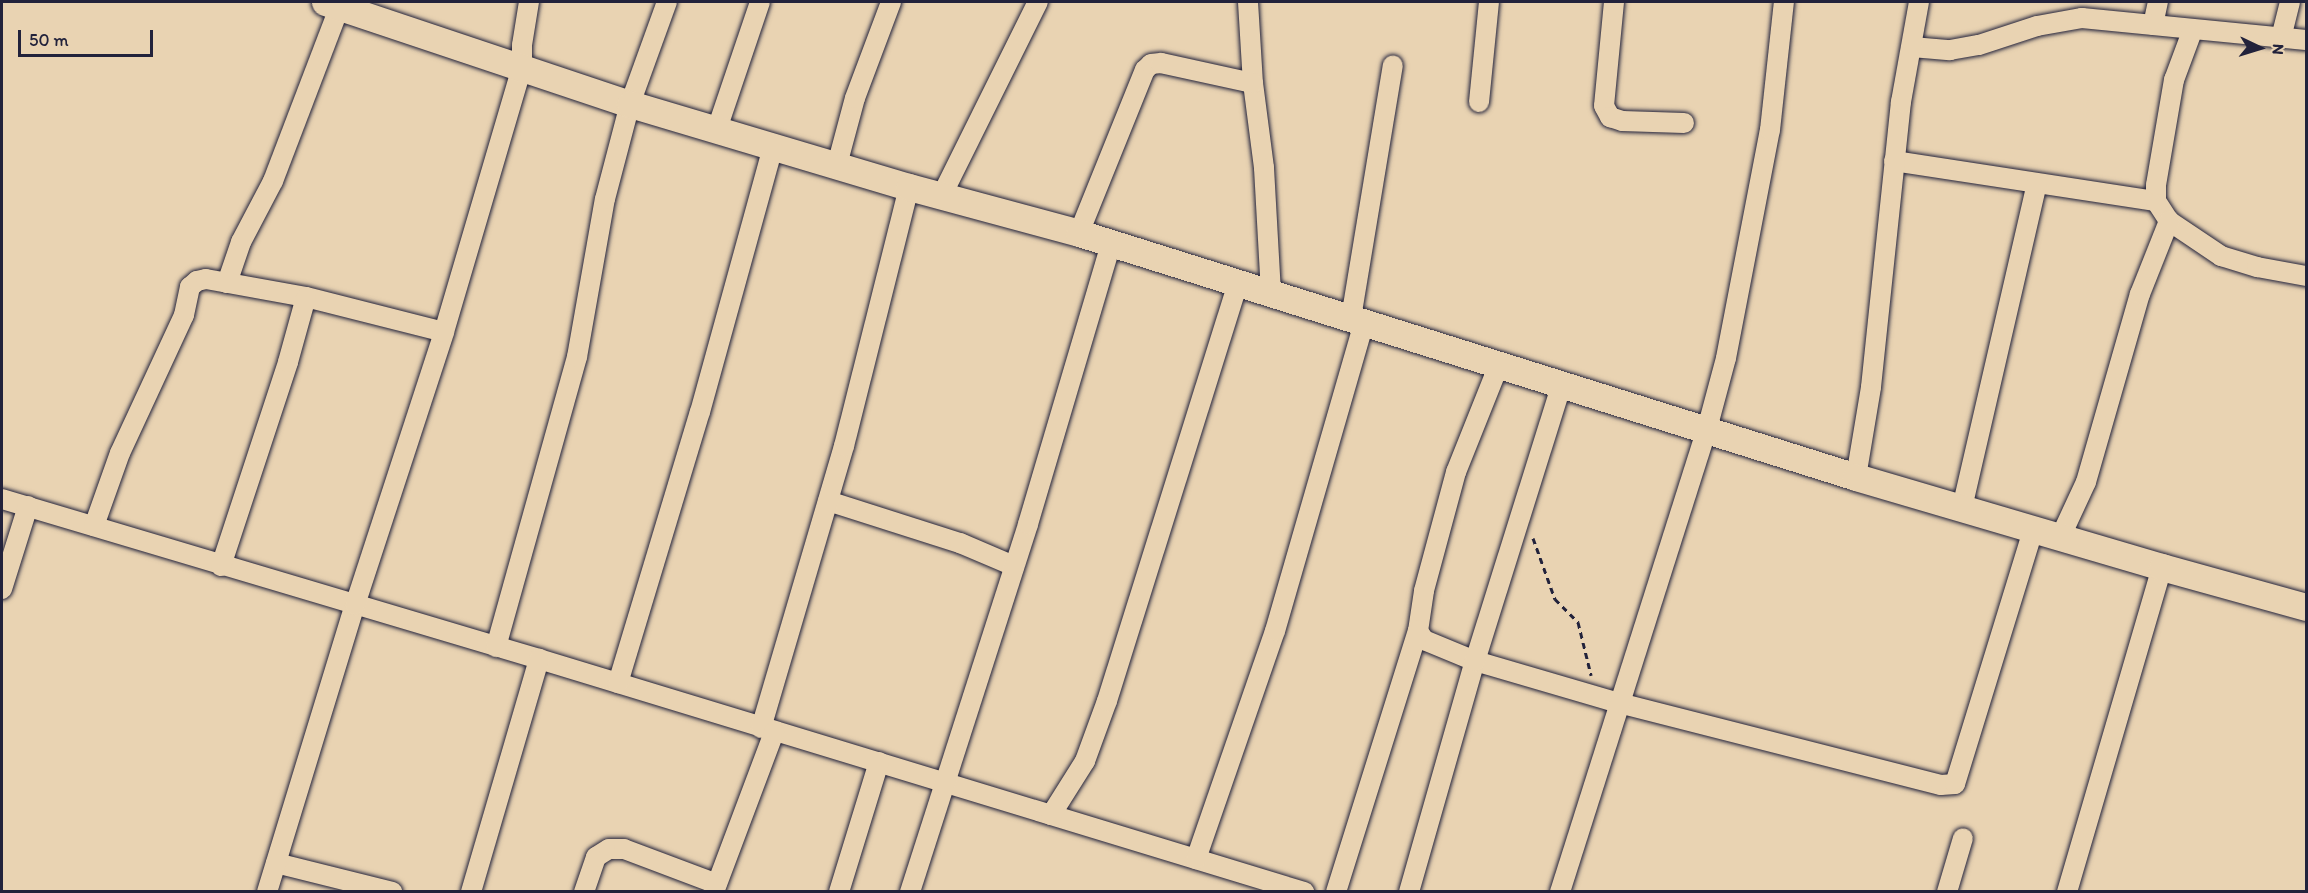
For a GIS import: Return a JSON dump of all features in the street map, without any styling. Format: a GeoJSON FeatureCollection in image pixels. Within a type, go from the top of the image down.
{"type":"FeatureCollection","features":[{"type":"Feature","properties":{"kind":"street"},"geometry":{"type":"LineString","coordinates":[[267,891],[355,605],[444,332],[522,67],[522,45],[529,2]]}},
{"type":"Feature","properties":{"kind":"street"},"geometry":{"type":"LineString","coordinates":[[496,646],[577,357],[605,199],[630,104],[667,2]]}},
{"type":"Feature","properties":{"kind":"street"},"geometry":{"type":"LineString","coordinates":[[717,129],[760,2]]}},
{"type":"Feature","properties":{"kind":"street"},"geometry":{"type":"LineString","coordinates":[[837,165],[855,98],[891,2]]}},
{"type":"Feature","properties":{"kind":"street"},"geometry":{"type":"LineString","coordinates":[[942,195],[1038,2]]}},
{"type":"Feature","properties":{"kind":"street"},"geometry":{"type":"LineString","coordinates":[[1248,2],[1253,83],[1264,168],[1271,292]]}},
{"type":"Feature","properties":{"kind":"street"},"geometry":{"type":"LineString","coordinates":[[1479,102],[1489,2]]}},
{"type":"Feature","properties":{"kind":"street"},"geometry":{"type":"LineString","coordinates":[[1614,2],[1604,106],[1610,117],[1622,121],[1684,123]]}},
{"type":"Feature","properties":{"kind":"street"},"geometry":{"type":"LineString","coordinates":[[1560,891],[1707,429],[1726,358],[1770,130],[1784,2]]}},
{"type":"Feature","properties":{"kind":"street"},"geometry":{"type":"LineString","coordinates":[[1856,477],[1870,387],[1894,161],[1919,2]]}},
{"type":"Feature","properties":{"kind":"street"},"geometry":{"type":"LineString","coordinates":[[2153,25],[2158,2]]}},
{"type":"Feature","properties":{"kind":"street"},"geometry":{"type":"LineString","coordinates":[[2281,38],[2290,2]]}},
{"type":"Feature","properties":{"kind":"street"},"geometry":{"type":"LineString","coordinates":[[227,283],[241,242],[273,181],[332,4],[367,8],[522,67],[630,104],[909,187],[1079,232],[1856,477],[2060,538],[2307,607]]}},
{"type":"Feature","properties":{"kind":"street"},"geometry":{"type":"LineString","coordinates":[[1912,47],[1933,50],[1960,49],[2002,39],[2083,10],[2153,25],[2307,40]]}},
{"type":"Feature","properties":{"kind":"street"},"geometry":{"type":"LineString","coordinates":[[2193,29],[2174,80],[2161,152],[2156,201],[2169,221],[2221,256],[2257,267],[2307,276]]}},
{"type":"Feature","properties":{"kind":"street"},"geometry":{"type":"LineString","coordinates":[[1079,232],[1145,70],[1151,64],[1161,63],[1253,83]]}},
{"type":"Feature","properties":{"kind":"street"},"geometry":{"type":"LineString","coordinates":[[1196,859],[1275,631],[1358,320],[1393,65]]}},
{"type":"Feature","properties":{"kind":"street"},"geometry":{"type":"LineString","coordinates":[[618,683],[700,412],[773,147]]}},
{"type":"Feature","properties":{"kind":"street"},"geometry":{"type":"LineString","coordinates":[[1894,161],[2156,201]]}},
{"type":"Feature","properties":{"kind":"street"},"geometry":{"type":"LineString","coordinates":[[1962,508],[2037,183]]}},
{"type":"Feature","properties":{"kind":"street"},"geometry":{"type":"LineString","coordinates":[[584,891],[596,858],[609,849],[624,849],[715,887],[768,730],[844,446],[909,187]]}},
{"type":"Feature","properties":{"kind":"street"},"geometry":{"type":"LineString","coordinates":[[2060,538],[2086,482],[2140,294],[2169,221]]}},
{"type":"Feature","properties":{"kind":"street"},"geometry":{"type":"LineString","coordinates":[[910,891],[1014,566],[1111,243]]}},
{"type":"Feature","properties":{"kind":"street"},"geometry":{"type":"LineString","coordinates":[[94,526],[120,453],[184,315],[190,287],[197,281],[206,279],[306,297],[444,332]]}},
{"type":"Feature","properties":{"kind":"street"},"geometry":{"type":"LineString","coordinates":[[1051,815],[1085,761],[1107,701],[1238,282]]}},
{"type":"Feature","properties":{"kind":"street"},"geometry":{"type":"LineString","coordinates":[[220,566],[288,362],[306,297]]}},
{"type":"Feature","properties":{"kind":"street"},"geometry":{"type":"LineString","coordinates":[[1336,891],[1418,631],[1424,591],[1456,472],[1498,366]]}},
{"type":"Feature","properties":{"kind":"street"},"geometry":{"type":"LineString","coordinates":[[1409,891],[1475,661],[1562,383]]}},
{"type":"Feature","properties":{"kind":"street"},"geometry":{"type":"LineString","coordinates":[[2,499],[1304,891]]}},
{"type":"Feature","properties":{"kind":"street"},"geometry":{"type":"LineString","coordinates":[[828,501],[960,543],[1014,566]]}},
{"type":"Feature","properties":{"kind":"street"},"geometry":{"type":"LineString","coordinates":[[2,589],[28,506]]}},
{"type":"Feature","properties":{"kind":"street"},"geometry":{"type":"LineString","coordinates":[[1418,631],[1424,640],[1475,661],[1619,703],[1941,785],[1955,784],[2033,530]]}},
{"type":"Feature","properties":{"kind":"street"},"geometry":{"type":"LineString","coordinates":[[2067,891],[2162,567]]}},
{"type":"Feature","properties":{"kind":"street"},"geometry":{"type":"LineString","coordinates":[[471,891],[539,659]]}},
{"type":"Feature","properties":{"kind":"street"},"geometry":{"type":"LineString","coordinates":[[839,891],[879,762]]}},
{"type":"Feature","properties":{"kind":"street"},"geometry":{"type":"LineString","coordinates":[[1947,891],[1963,838]]}},
{"type":"Feature","properties":{"kind":"street"},"geometry":{"type":"LineString","coordinates":[[276,863],[392,891]]}},
{"type":"Feature","properties":{"kind":"path"},"geometry":{"type":"LineString","coordinates":[[1523,508],[1555,599],[1578,622],[1596,696]]}}]}
